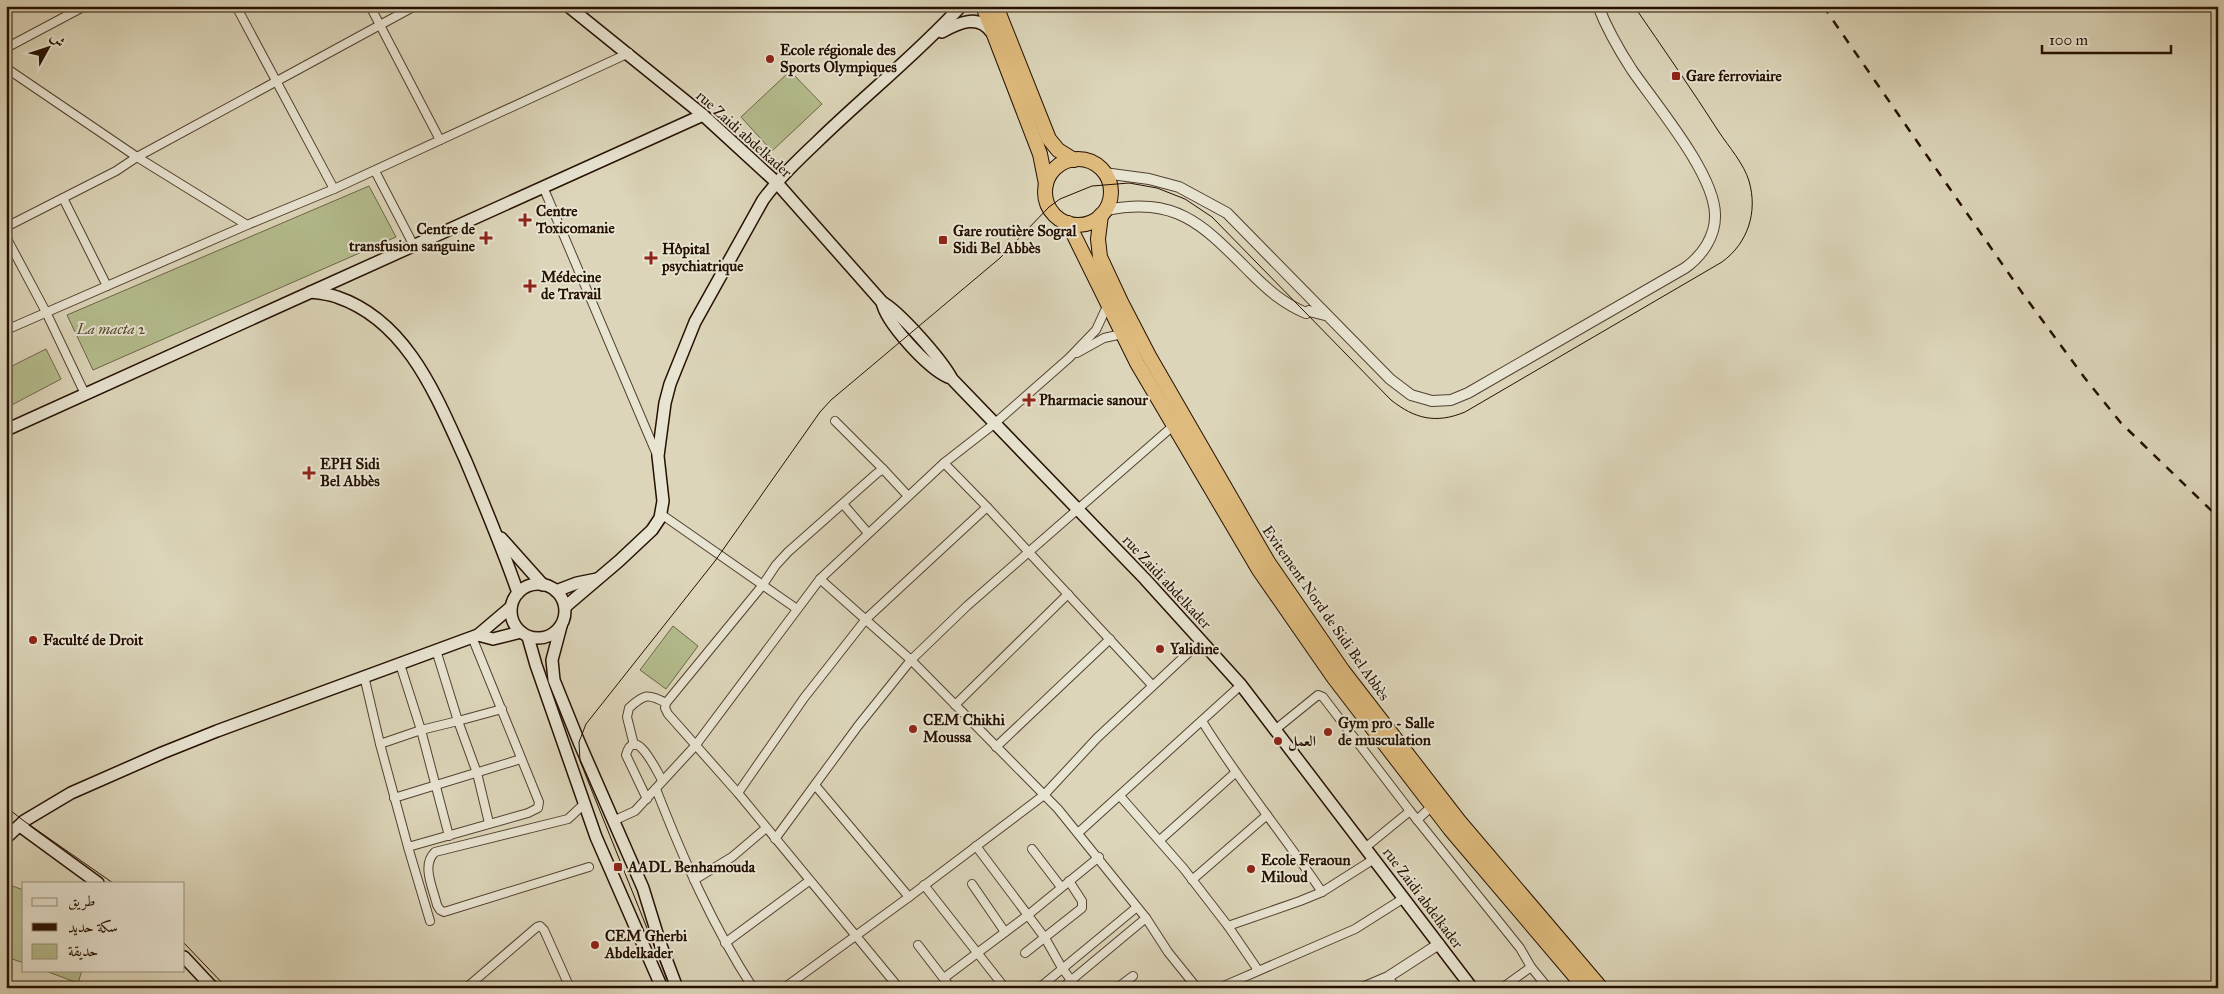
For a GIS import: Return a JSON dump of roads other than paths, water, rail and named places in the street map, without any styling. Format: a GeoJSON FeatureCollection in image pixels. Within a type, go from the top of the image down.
{"type":"FeatureCollection","features":[{"type":"Feature","properties":{"kind":"highway"},"geometry":{"type":"LineString","coordinates":[[983,6],[1040,154],[1046,184],[1045,198],[1049,207],[1054,214],[1068,223],[1086,224],[1104,213],[1111,193],[1110,184],[1104,173],[1096,165],[1086,160],[1066,161],[1053,170],[1046,184]]}},
{"type":"Feature","properties":{"kind":"highway"},"geometry":{"type":"LineString","coordinates":[[996,6],[1049,139],[1058,150],[1074,160]]}},
{"type":"Feature","properties":{"kind":"highway","name":"Evitement Nord de Sidi Bel Abbès"},"geometry":{"type":"LineString","coordinates":[[1104,213],[1098,239],[1100,257],[1121,302],[1153,365],[1268,562],[1343,671],[1453,814],[1601,988]]}},
{"type":"Feature","properties":{"kind":"highway","name":"Evitement Nord de Sidi Bel Abbès"},"geometry":{"type":"LineString","coordinates":[[1068,223],[1122,334],[1173,426],[1259,570],[1295,624],[1432,806],[1586,988]]}},
{"type":"Feature","properties":{"kind":"main road","name":"rue Zaidi abdelkader"},"geometry":{"type":"LineString","coordinates":[[568,6],[703,115],[776,182],[882,302],[887,318],[904,338],[934,367],[952,379],[1202,640],[1276,729],[1472,988]]}},
{"type":"Feature","properties":{"kind":"main road"},"geometry":{"type":"LineString","coordinates":[[565,607],[588,590],[597,579],[619,562],[652,530],[661,514],[663,501],[658,456],[665,403],[676,366],[689,335],[763,200],[776,182],[858,102],[932,38],[961,6]]}},
{"type":"Feature","properties":{"kind":"main road"},"geometry":{"type":"LineString","coordinates":[[932,38],[956,24],[970,21],[987,26],[998,43]]}},
{"type":"Feature","properties":{"kind":"main road"},"geometry":{"type":"LineString","coordinates":[[6,430],[703,115]]}},
{"type":"Feature","properties":{"kind":"main road"},"geometry":{"type":"LineString","coordinates":[[311,292],[336,296],[362,309],[386,327],[407,349],[435,395],[496,530],[518,593]]}},
{"type":"Feature","properties":{"kind":"main road"},"geometry":{"type":"LineString","coordinates":[[496,530],[517,557],[543,585],[556,591],[565,607],[564,620],[552,660],[554,680],[643,888],[660,943],[677,988]]}},
{"type":"Feature","properties":{"kind":"main road"},"geometry":{"type":"LineString","coordinates":[[556,591],[577,583],[597,579]]}},
{"type":"Feature","properties":{"kind":"main road"},"geometry":{"type":"LineString","coordinates":[[6,838],[40,810],[80,789],[217,730],[475,636],[511,607],[518,593],[529,586],[543,585]]}},
{"type":"Feature","properties":{"kind":"main road"},"geometry":{"type":"LineString","coordinates":[[511,607],[512,621],[524,635],[536,665],[584,804],[606,860],[662,988]]}},
{"type":"Feature","properties":{"kind":"main road"},"geometry":{"type":"LineString","coordinates":[[475,636],[493,639],[524,635],[537,638],[546,637],[555,633],[561,626]]}},
{"type":"Feature","properties":{"kind":"main road"},"geometry":{"type":"LineString","coordinates":[[20,826],[97,882]]}},
{"type":"Feature","properties":{"kind":"main road"},"geometry":{"type":"LineString","coordinates":[[185,959],[213,988]]}},
{"type":"Feature","properties":{"kind":"street"},"geometry":{"type":"LineString","coordinates":[[66,6],[70,15]]}},
{"type":"Feature","properties":{"kind":"street"},"geometry":{"type":"LineString","coordinates":[[6,48],[85,6]]}},
{"type":"Feature","properties":{"kind":"street"},"geometry":{"type":"LineString","coordinates":[[236,6],[334,190]]}},
{"type":"Feature","properties":{"kind":"street"},"geometry":{"type":"LineString","coordinates":[[370,6],[440,140]]}},
{"type":"Feature","properties":{"kind":"street"},"geometry":{"type":"LineString","coordinates":[[6,227],[116,171],[137,157],[415,6]]}},
{"type":"Feature","properties":{"kind":"street"},"geometry":{"type":"LineString","coordinates":[[1104,173],[1162,182],[1179,187],[1214,204],[1237,221],[1326,315],[1401,388],[1422,399],[1446,400],[1468,394],[1684,268],[1700,255],[1715,224],[1711,190],[1704,175],[1609,33],[1598,6]]}},
{"type":"Feature","properties":{"kind":"street"},"geometry":{"type":"LineString","coordinates":[[6,330],[247,225],[334,190],[628,53]]}},
{"type":"Feature","properties":{"kind":"street"},"geometry":{"type":"LineString","coordinates":[[6,68],[137,157],[247,225]]}},
{"type":"Feature","properties":{"kind":"street"},"geometry":{"type":"LineString","coordinates":[[375,171],[414,246]]}},
{"type":"Feature","properties":{"kind":"street"},"geometry":{"type":"LineString","coordinates":[[544,188],[658,456]]}},
{"type":"Feature","properties":{"kind":"street"},"geometry":{"type":"LineString","coordinates":[[62,198],[108,286]]}},
{"type":"Feature","properties":{"kind":"street"},"geometry":{"type":"LineString","coordinates":[[1104,213],[1131,205],[1158,207],[1174,211],[1189,218],[1217,239],[1267,288],[1292,307],[1306,313],[1309,311],[1326,315]]}},
{"type":"Feature","properties":{"kind":"street"},"geometry":{"type":"LineString","coordinates":[[6,237],[46,312],[85,394]]}},
{"type":"Feature","properties":{"kind":"street"},"geometry":{"type":"LineString","coordinates":[[1292,307],[1305,293]]}},
{"type":"Feature","properties":{"kind":"street"},"geometry":{"type":"LineString","coordinates":[[613,821],[630,815],[647,800],[662,780],[695,746],[820,579],[944,463],[994,424],[1069,358],[1096,330],[1108,304]]}},
{"type":"Feature","properties":{"kind":"street"},"geometry":{"type":"LineString","coordinates":[[1069,358],[1104,338],[1122,334]]}},
{"type":"Feature","properties":{"kind":"street"},"geometry":{"type":"LineString","coordinates":[[835,421],[908,496]]}},
{"type":"Feature","properties":{"kind":"street"},"geometry":{"type":"LineString","coordinates":[[775,839],[911,660],[968,606],[1173,426]]}},
{"type":"Feature","properties":{"kind":"street"},"geometry":{"type":"LineString","coordinates":[[944,463],[1030,552],[1152,685]]}},
{"type":"Feature","properties":{"kind":"street"},"geometry":{"type":"LineString","coordinates":[[883,469],[776,565],[762,586],[666,702],[665,708],[668,714],[738,794],[809,882],[899,988]]}},
{"type":"Feature","properties":{"kind":"street"},"geometry":{"type":"LineString","coordinates":[[843,504],[868,533]]}},
{"type":"Feature","properties":{"kind":"street"},"geometry":{"type":"LineString","coordinates":[[738,794],[804,698],[866,619],[987,507]]}},
{"type":"Feature","properties":{"kind":"street"},"geometry":{"type":"LineString","coordinates":[[661,514],[797,609]]}},
{"type":"Feature","properties":{"kind":"street"},"geometry":{"type":"LineString","coordinates":[[820,579],[911,660],[1044,795],[1099,858],[1146,918],[1194,987]]}},
{"type":"Feature","properties":{"kind":"street"},"geometry":{"type":"LineString","coordinates":[[954,705],[1068,594]]}},
{"type":"Feature","properties":{"kind":"street"},"geometry":{"type":"LineString","coordinates":[[408,847],[538,808],[539,802],[475,636]]}},
{"type":"Feature","properties":{"kind":"street"},"geometry":{"type":"LineString","coordinates":[[996,747],[1110,640]]}},
{"type":"Feature","properties":{"kind":"street"},"geometry":{"type":"LineString","coordinates":[[784,988],[796,984],[856,936],[1044,795],[1097,738],[1202,640]]}},
{"type":"Feature","properties":{"kind":"street"},"geometry":{"type":"LineString","coordinates":[[436,650],[458,721],[477,773],[489,823]]}},
{"type":"Feature","properties":{"kind":"street"},"geometry":{"type":"LineString","coordinates":[[400,664],[421,730],[449,836]]}},
{"type":"Feature","properties":{"kind":"street"},"geometry":{"type":"LineString","coordinates":[[364,676],[394,798],[430,921]]}},
{"type":"Feature","properties":{"kind":"street"},"geometry":{"type":"LineString","coordinates":[[1078,833],[1241,685]]}},
{"type":"Feature","properties":{"kind":"street"},"geometry":{"type":"LineString","coordinates":[[634,745],[627,717],[629,708],[647,695],[666,702]]}},
{"type":"Feature","properties":{"kind":"street"},"geometry":{"type":"LineString","coordinates":[[1276,729],[1318,695],[1323,697],[1417,820],[1520,948],[1531,967],[1548,988]]}},
{"type":"Feature","properties":{"kind":"street"},"geometry":{"type":"LineString","coordinates":[[380,744],[421,730],[502,709]]}},
{"type":"Feature","properties":{"kind":"street"},"geometry":{"type":"LineString","coordinates":[[1202,721],[1235,773],[1322,892]]}},
{"type":"Feature","properties":{"kind":"street"},"geometry":{"type":"LineString","coordinates":[[647,800],[626,755],[627,750],[634,745],[639,745],[645,749],[662,780]]}},
{"type":"Feature","properties":{"kind":"street"},"geometry":{"type":"LineString","coordinates":[[394,798],[521,759]]}},
{"type":"Feature","properties":{"kind":"street"},"geometry":{"type":"LineString","coordinates":[[1160,840],[1235,773]]}},
{"type":"Feature","properties":{"kind":"street"},"geometry":{"type":"LineString","coordinates":[[815,785],[908,897]]}},
{"type":"Feature","properties":{"kind":"street"},"geometry":{"type":"LineString","coordinates":[[656,789],[694,880],[724,943],[753,988]]}},
{"type":"Feature","properties":{"kind":"street"},"geometry":{"type":"LineString","coordinates":[[1120,796],[1160,840],[1192,880],[1228,926],[1258,970]]}},
{"type":"Feature","properties":{"kind":"street"},"geometry":{"type":"LineString","coordinates":[[584,804],[568,819],[435,852],[430,856],[427,864],[436,905],[444,912],[589,867]]}},
{"type":"Feature","properties":{"kind":"street"},"geometry":{"type":"LineString","coordinates":[[1417,820],[1432,806]]}},
{"type":"Feature","properties":{"kind":"street"},"geometry":{"type":"LineString","coordinates":[[1366,847],[1410,811]]}},
{"type":"Feature","properties":{"kind":"street"},"geometry":{"type":"LineString","coordinates":[[1192,880],[1267,815]]}},
{"type":"Feature","properties":{"kind":"street"},"geometry":{"type":"LineString","coordinates":[[694,880],[732,857],[766,828]]}},
{"type":"Feature","properties":{"kind":"street"},"geometry":{"type":"LineString","coordinates":[[976,846],[1046,938],[1062,968],[1076,988]]}},
{"type":"Feature","properties":{"kind":"street"},"geometry":{"type":"LineString","coordinates":[[1032,848],[1061,887]]}},
{"type":"Feature","properties":{"kind":"street"},"geometry":{"type":"LineString","coordinates":[[944,978],[1028,915],[1099,858]]}},
{"type":"Feature","properties":{"kind":"street"},"geometry":{"type":"LineString","coordinates":[[1228,926],[1322,892],[1374,859]]}},
{"type":"Feature","properties":{"kind":"street"},"geometry":{"type":"LineString","coordinates":[[1025,953],[1046,938],[1083,905],[1069,881]]}},
{"type":"Feature","properties":{"kind":"street"},"geometry":{"type":"LineString","coordinates":[[724,943],[809,882]]}},
{"type":"Feature","properties":{"kind":"street"},"geometry":{"type":"LineString","coordinates":[[972,884],[1005,932]]}},
{"type":"Feature","properties":{"kind":"street"},"geometry":{"type":"LineString","coordinates":[[924,885],[1005,988]]}},
{"type":"Feature","properties":{"kind":"street"},"geometry":{"type":"LineString","coordinates":[[1220,988],[1258,970],[1356,930],[1404,898]]}},
{"type":"Feature","properties":{"kind":"street"},"geometry":{"type":"LineString","coordinates":[[1039,988],[1137,908]]}},
{"type":"Feature","properties":{"kind":"street"},"geometry":{"type":"LineString","coordinates":[[1062,988],[1146,918]]}},
{"type":"Feature","properties":{"kind":"street"},"geometry":{"type":"LineString","coordinates":[[466,988],[509,949],[536,927],[540,926],[544,930],[570,988]]}},
{"type":"Feature","properties":{"kind":"street"},"geometry":{"type":"LineString","coordinates":[[1362,988],[1388,977],[1439,944]]}},
{"type":"Feature","properties":{"kind":"street"},"geometry":{"type":"LineString","coordinates":[[918,945],[951,988]]}},
{"type":"Feature","properties":{"kind":"street"},"geometry":{"type":"LineString","coordinates":[[1502,988],[1531,967]]}},
{"type":"Feature","properties":{"kind":"street"},"geometry":{"type":"LineString","coordinates":[[1117,988],[1133,976]]}},
{"type":"Feature","properties":{"kind":"street"},"geometry":{"type":"LineString","coordinates":[[1388,977],[1396,988]]}},
{"type":"Feature","properties":{"kind":"tram line"},"geometry":{"type":"LineString","coordinates":[[671,988],[580,761],[579,742],[586,724],[715,561],[820,412],[831,400],[1000,258],[1049,207],[1060,199],[1092,186],[1129,183],[1157,188],[1185,199],[1212,217],[1391,400],[1409,412],[1426,418],[1445,418],[1465,412],[1722,262],[1738,246],[1749,226],[1752,204],[1749,181],[1744,168],[1634,6]]}},
{"type":"Feature","properties":{"kind":"tram line"},"geometry":{"type":"LineString","coordinates":[[6,807],[112,882]]}},
{"type":"Feature","properties":{"kind":"tram line"},"geometry":{"type":"LineString","coordinates":[[185,944],[227,988]]}},
{"type":"Feature","properties":{"kind":"railway"},"geometry":{"type":"LineString","coordinates":[[1823,6],[2023,294],[2084,377],[2121,423],[2218,517]]}},
{"type":"Feature","properties":{"kind":"place","name":"Ecole régionale des Sports Olympiques"},"geometry":{"type":"Point","coordinates":[770,59]}},
{"type":"Feature","properties":{"kind":"place","name":"Gare ferroviaire"},"geometry":{"type":"Point","coordinates":[1676,76]}},
{"type":"Feature","properties":{"kind":"place","name":"Centre Toxicomanie"},"geometry":{"type":"Point","coordinates":[525,220]}},
{"type":"Feature","properties":{"kind":"place","name":"Centre de transfusion sanguine"},"geometry":{"type":"Point","coordinates":[486,238]}},
{"type":"Feature","properties":{"kind":"place","name":"Gare routière Sogral Sidi Bel Abbès"},"geometry":{"type":"Point","coordinates":[943,240]}},
{"type":"Feature","properties":{"kind":"place","name":"Hôpital psychiatrique"},"geometry":{"type":"Point","coordinates":[651,258]}},
{"type":"Feature","properties":{"kind":"place","name":"Médecine de Travail"},"geometry":{"type":"Point","coordinates":[530,286]}},
{"type":"Feature","properties":{"kind":"place","name":"Pharmacie sanour"},"geometry":{"type":"Point","coordinates":[1029,400]}},
{"type":"Feature","properties":{"kind":"place","name":"EPH Sidi Bel Abbès"},"geometry":{"type":"Point","coordinates":[309,473]}},
{"type":"Feature","properties":{"kind":"place","name":"Faculté de Droit"},"geometry":{"type":"Point","coordinates":[33,640]}},
{"type":"Feature","properties":{"kind":"place","name":"Yalidine"},"geometry":{"type":"Point","coordinates":[1160,649]}},
{"type":"Feature","properties":{"kind":"place","name":"CEM Chikhi Moussa"},"geometry":{"type":"Point","coordinates":[913,729]}},
{"type":"Feature","properties":{"kind":"place","name":"Gym pro - Salle de musculation"},"geometry":{"type":"Point","coordinates":[1328,732]}},
{"type":"Feature","properties":{"kind":"place","name":"العمل"},"geometry":{"type":"Point","coordinates":[1278,741]}},
{"type":"Feature","properties":{"kind":"place","name":"AADL Benhamouda"},"geometry":{"type":"Point","coordinates":[618,867]}},
{"type":"Feature","properties":{"kind":"place","name":"Ecole Feraoun Miloud"},"geometry":{"type":"Point","coordinates":[1251,869]}},
{"type":"Feature","properties":{"kind":"place","name":"CEM Gherbi Abdelkader"},"geometry":{"type":"Point","coordinates":[595,945]}},
{"type":"Feature","properties":{"kind":"park label","name":"La macta 2"},"geometry":{"type":"Point","coordinates":[111,329]}}]}
